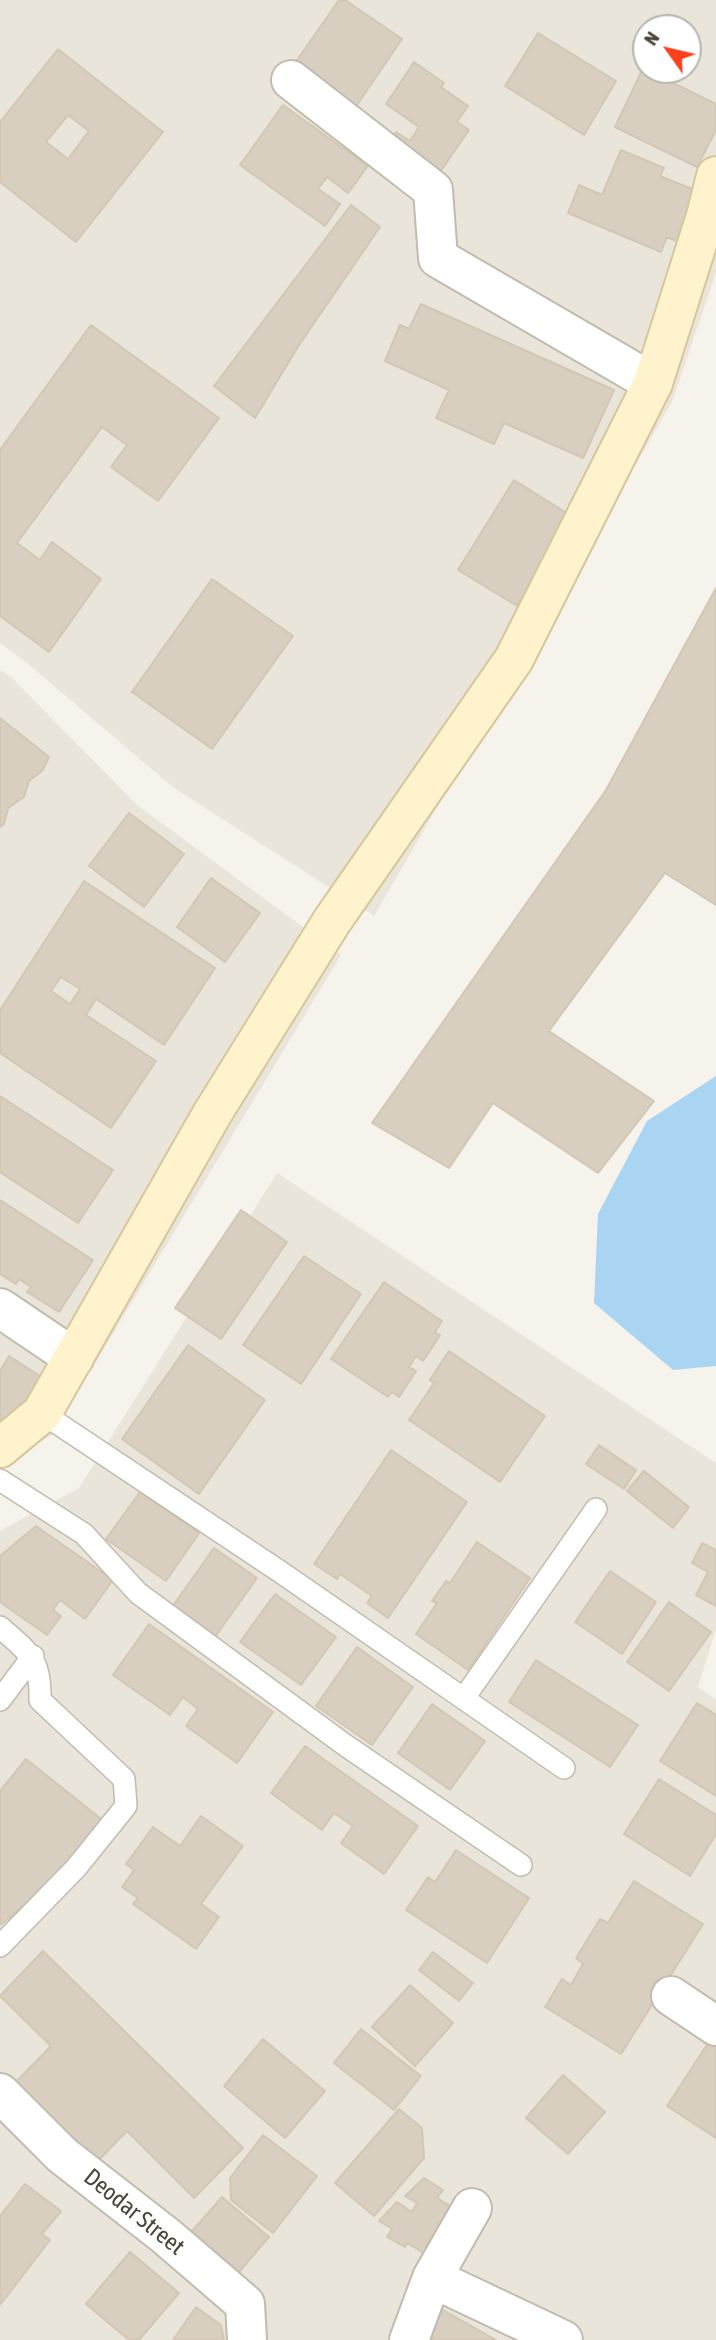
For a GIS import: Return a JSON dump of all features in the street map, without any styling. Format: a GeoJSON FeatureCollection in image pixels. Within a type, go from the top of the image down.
{"type":"FeatureCollection","features":[{"type":"Feature","properties":{"kind":"street"},"geometry":{"type":"LineString","coordinates":[[291,80],[433,190],[438,258],[653,383]]}},
{"type":"Feature","properties":{"kind":"street"},"geometry":{"type":"LineString","coordinates":[[0,1448],[42,1413],[212,1114],[325,933],[514,659],[653,383],[716,176]]}},
{"type":"Feature","properties":{"kind":"street"},"geometry":{"type":"LineString","coordinates":[[0,1308],[74,1358]]}},
{"type":"Feature","properties":{"kind":"street"},"geometry":{"type":"LineString","coordinates":[[671,1996],[716,2026]]}},
{"type":"Feature","properties":{"kind":"street","name":"Deodar Street"},"geometry":{"type":"LineString","coordinates":[[0,2093],[62,2155],[166,2236],[245,2304],[247,2340]]}},
{"type":"Feature","properties":{"kind":"street"},"geometry":{"type":"LineString","coordinates":[[409,2340],[432,2278],[472,2208]]}},
{"type":"Feature","properties":{"kind":"street"},"geometry":{"type":"LineString","coordinates":[[432,2278],[563,2340]]}},
{"type":"Feature","properties":{"kind":"lane"},"geometry":{"type":"LineString","coordinates":[[42,1413],[564,1768]]}},
{"type":"Feature","properties":{"kind":"lane"},"geometry":{"type":"LineString","coordinates":[[0,1480],[84,1534],[138,1593],[345,1745],[521,1865]]}},
{"type":"Feature","properties":{"kind":"lane"},"geometry":{"type":"LineString","coordinates":[[464,1698],[596,1509]]}},
{"type":"Feature","properties":{"kind":"lane"},"geometry":{"type":"LineString","coordinates":[[0,1627],[33,1656],[40,1680],[40,1700],[124,1779],[126,1806],[76,1868],[0,1945]]}},
{"type":"Feature","properties":{"kind":"lane"},"geometry":{"type":"LineString","coordinates":[[0,1700],[33,1656]]}},
{"type":"Feature","properties":{"kind":"shaded area"},"geometry":{"type":"Polygon","coordinates":[[[0,0],[716,0],[716,273],[672,402],[374,916],[174,788],[0,643],[0,0]]]}},
{"type":"Feature","properties":{"kind":"shaded area"},"geometry":{"type":"Polygon","coordinates":[[[0,670],[12,678],[137,805],[341,955],[52,1435],[0,1465],[0,670]]]}},
{"type":"Feature","properties":{"kind":"shaded area"},"geometry":{"type":"Polygon","coordinates":[[[277,1173],[716,1463],[716,1629],[698,1687],[716,1700],[716,2340],[0,2340],[0,1531],[79,1488],[277,1173]]]}},
{"type":"Feature","properties":{"kind":"water"},"geometry":{"type":"Polygon","coordinates":[[[716,1076],[716,1366],[673,1370],[594,1303],[598,1214],[647,1121],[716,1076]]]}},
{"type":"Feature","properties":{"kind":"building"},"geometry":{"type":"Polygon","coordinates":[[[339,0],[345,0],[402,39],[355,108],[293,66],[339,0]]]}},
{"type":"Feature","properties":{"kind":"building"},"geometry":{"type":"Polygon","coordinates":[[[538,33],[616,81],[584,135],[505,86],[538,33]]]}},
{"type":"Feature","properties":{"kind":"building"},"geometry":{"type":"Polygon","coordinates":[[[58,49],[163,132],[76,242],[0,182],[0,122],[58,49]],[[68,115],[46,142],[68,159],[89,131],[68,115]]]}},
{"type":"Feature","properties":{"kind":"building"},"geometry":{"type":"Polygon","coordinates":[[[414,62],[444,83],[441,87],[468,106],[457,122],[469,130],[436,178],[387,144],[396,132],[410,141],[419,127],[386,104],[414,62]]]}},
{"type":"Feature","properties":{"kind":"building"},"geometry":{"type":"Polygon","coordinates":[[[635,84],[675,84],[716,104],[716,130],[697,167],[615,127],[635,84]]]}},
{"type":"Feature","properties":{"kind":"building"},"geometry":{"type":"Polygon","coordinates":[[[283,105],[368,166],[348,193],[327,177],[318,189],[340,204],[325,226],[240,165],[283,105]]]}},
{"type":"Feature","properties":{"kind":"building"},"geometry":{"type":"Polygon","coordinates":[[[621,150],[664,168],[660,176],[702,193],[681,243],[667,237],[661,252],[568,213],[579,185],[602,195],[621,150]]]}},
{"type":"Feature","properties":{"kind":"building"},"geometry":{"type":"Polygon","coordinates":[[[351,205],[380,227],[299,345],[255,418],[214,386],[351,205]]]}},
{"type":"Feature","properties":{"kind":"building"},"geometry":{"type":"Polygon","coordinates":[[[421,304],[614,390],[583,458],[504,423],[494,444],[436,418],[449,390],[385,361],[400,325],[409,329],[421,304]]]}},
{"type":"Feature","properties":{"kind":"building"},"geometry":{"type":"Polygon","coordinates":[[[91,325],[219,418],[158,501],[111,467],[127,445],[102,427],[17,543],[40,560],[52,542],[101,579],[49,652],[0,616],[0,450],[91,325]]]}},
{"type":"Feature","properties":{"kind":"building"},"geometry":{"type":"Polygon","coordinates":[[[514,480],[573,517],[517,606],[458,570],[514,480]]]}},
{"type":"Feature","properties":{"kind":"building"},"geometry":{"type":"Polygon","coordinates":[[[212,579],[293,636],[212,749],[132,692],[212,579]]]}},
{"type":"Feature","properties":{"kind":"building"},"geometry":{"type":"Polygon","coordinates":[[[716,588],[716,905],[665,873],[549,1031],[654,1101],[598,1173],[493,1103],[449,1168],[372,1123],[606,790],[716,588]]]}},
{"type":"Feature","properties":{"kind":"building"},"geometry":{"type":"Polygon","coordinates":[[[0,718],[49,757],[42,771],[29,781],[24,797],[8,808],[4,824],[0,827],[0,718]]]}},
{"type":"Feature","properties":{"kind":"building"},"geometry":{"type":"Polygon","coordinates":[[[129,813],[184,854],[144,907],[89,866],[129,813]]]}},
{"type":"Feature","properties":{"kind":"building"},"geometry":{"type":"Polygon","coordinates":[[[211,878],[260,913],[225,962],[177,927],[211,878]]]}},
{"type":"Feature","properties":{"kind":"building"},"geometry":{"type":"Polygon","coordinates":[[[84,881],[215,968],[164,1045],[96,999],[86,1015],[156,1061],[111,1128],[0,1053],[0,1010],[84,881]],[[61,977],[51,991],[70,1004],[80,989],[61,977]]]}},
{"type":"Feature","properties":{"kind":"building"},"geometry":{"type":"Polygon","coordinates":[[[0,1096],[113,1170],[78,1223],[0,1172],[0,1096]]]}},
{"type":"Feature","properties":{"kind":"building"},"geometry":{"type":"Polygon","coordinates":[[[0,1200],[93,1260],[59,1312],[27,1292],[31,1287],[19,1279],[16,1284],[0,1274],[0,1200]]]}},
{"type":"Feature","properties":{"kind":"building"},"geometry":{"type":"Polygon","coordinates":[[[241,1210],[287,1242],[221,1339],[175,1308],[241,1210]]]}},
{"type":"Feature","properties":{"kind":"building"},"geometry":{"type":"Polygon","coordinates":[[[304,1256],[361,1294],[301,1384],[243,1345],[304,1256]]]}},
{"type":"Feature","properties":{"kind":"building"},"geometry":{"type":"Polygon","coordinates":[[[384,1282],[442,1321],[435,1332],[440,1335],[423,1361],[416,1356],[409,1367],[416,1371],[399,1397],[392,1392],[388,1397],[331,1359],[384,1282]]]}},
{"type":"Feature","properties":{"kind":"building"},"geometry":{"type":"Polygon","coordinates":[[[188,1345],[265,1400],[199,1494],[122,1439],[188,1345]]]}},
{"type":"Feature","properties":{"kind":"building"},"geometry":{"type":"Polygon","coordinates":[[[449,1351],[545,1416],[500,1482],[409,1420],[434,1383],[430,1380],[449,1351]]]}},
{"type":"Feature","properties":{"kind":"building"},"geometry":{"type":"Polygon","coordinates":[[[9,1356],[51,1383],[21,1430],[2,1418],[0,1420],[0,1371],[9,1356]]]}},
{"type":"Feature","properties":{"kind":"building"},"geometry":{"type":"Polygon","coordinates":[[[599,1445],[636,1470],[624,1489],[586,1464],[599,1445]]]}},
{"type":"Feature","properties":{"kind":"building"},"geometry":{"type":"Polygon","coordinates":[[[391,1450],[467,1502],[388,1618],[367,1603],[372,1596],[340,1574],[337,1579],[314,1564],[391,1450]]]}},
{"type":"Feature","properties":{"kind":"building"},"geometry":{"type":"Polygon","coordinates":[[[644,1471],[689,1507],[673,1528],[627,1491],[644,1471]]]}},
{"type":"Feature","properties":{"kind":"building"},"geometry":{"type":"Polygon","coordinates":[[[140,1492],[199,1533],[166,1581],[106,1539],[140,1492]]]}},
{"type":"Feature","properties":{"kind":"building"},"geometry":{"type":"Polygon","coordinates":[[[36,1526],[113,1580],[85,1619],[60,1600],[53,1610],[61,1616],[47,1635],[0,1602],[0,1556],[36,1526]]]}},
{"type":"Feature","properties":{"kind":"building"},"geometry":{"type":"Polygon","coordinates":[[[477,1542],[530,1578],[468,1670],[416,1634],[437,1603],[432,1601],[446,1581],[450,1583],[477,1542]]]}},
{"type":"Feature","properties":{"kind":"building"},"geometry":{"type":"Polygon","coordinates":[[[702,1543],[716,1550],[716,1606],[696,1595],[708,1572],[692,1563],[702,1543]]]}},
{"type":"Feature","properties":{"kind":"building"},"geometry":{"type":"Polygon","coordinates":[[[214,1548],[257,1578],[215,1637],[172,1607],[214,1548]]]}},
{"type":"Feature","properties":{"kind":"building"},"geometry":{"type":"Polygon","coordinates":[[[610,1571],[656,1602],[622,1654],[575,1622],[610,1571]]]}},
{"type":"Feature","properties":{"kind":"building"},"geometry":{"type":"Polygon","coordinates":[[[275,1594],[336,1637],[301,1685],[240,1642],[275,1594]]]}},
{"type":"Feature","properties":{"kind":"building"},"geometry":{"type":"Polygon","coordinates":[[[669,1602],[711,1632],[669,1691],[627,1662],[669,1602]]]}},
{"type":"Feature","properties":{"kind":"building"},"geometry":{"type":"Polygon","coordinates":[[[149,1624],[273,1712],[237,1763],[186,1726],[198,1709],[183,1697],[170,1715],[113,1675],[149,1624]]]}},
{"type":"Feature","properties":{"kind":"building"},"geometry":{"type":"Polygon","coordinates":[[[357,1647],[413,1687],[372,1745],[316,1706],[357,1647]]]}},
{"type":"Feature","properties":{"kind":"building"},"geometry":{"type":"Polygon","coordinates":[[[536,1660],[638,1725],[610,1767],[509,1702],[536,1660]]]}},
{"type":"Feature","properties":{"kind":"building"},"geometry":{"type":"Polygon","coordinates":[[[697,1703],[716,1715],[716,1796],[660,1761],[697,1703]]]}},
{"type":"Feature","properties":{"kind":"building"},"geometry":{"type":"Polygon","coordinates":[[[432,1704],[485,1741],[450,1790],[398,1753],[432,1704]]]}},
{"type":"Feature","properties":{"kind":"building"},"geometry":{"type":"Polygon","coordinates":[[[305,1746],[418,1826],[384,1874],[341,1843],[353,1826],[334,1813],[322,1830],[271,1793],[305,1746]]]}},
{"type":"Feature","properties":{"kind":"building"},"geometry":{"type":"Polygon","coordinates":[[[26,1759],[105,1822],[65,1872],[0,1925],[0,1791],[26,1759]]]}},
{"type":"Feature","properties":{"kind":"building"},"geometry":{"type":"Polygon","coordinates":[[[659,1779],[716,1815],[716,1834],[690,1876],[624,1834],[659,1779]]]}},
{"type":"Feature","properties":{"kind":"building"},"geometry":{"type":"Polygon","coordinates":[[[201,1816],[243,1846],[201,1904],[219,1917],[196,1949],[133,1904],[138,1898],[122,1887],[134,1870],[126,1864],[153,1827],[180,1846],[201,1816]]]}},
{"type":"Feature","properties":{"kind":"building"},"geometry":{"type":"Polygon","coordinates":[[[456,1850],[529,1898],[487,1963],[406,1910],[428,1877],[435,1882],[456,1850]]]}},
{"type":"Feature","properties":{"kind":"building"},"geometry":{"type":"Polygon","coordinates":[[[634,1881],[703,1924],[621,2054],[545,2007],[562,1979],[571,1985],[583,1964],[576,1958],[600,1919],[608,1923],[634,1881]]]}},
{"type":"Feature","properties":{"kind":"building"},"geometry":{"type":"Polygon","coordinates":[[[43,1951],[243,2148],[194,2198],[127,2131],[93,2166],[12,2086],[51,2046],[0,1996],[43,1951]]]}},
{"type":"Feature","properties":{"kind":"building"},"geometry":{"type":"Polygon","coordinates":[[[433,1952],[473,1983],[459,2001],[419,1970],[433,1952]]]}},
{"type":"Feature","properties":{"kind":"building"},"geometry":{"type":"Polygon","coordinates":[[[410,1985],[453,2023],[415,2066],[372,2027],[410,1985]]]}},
{"type":"Feature","properties":{"kind":"building"},"geometry":{"type":"Polygon","coordinates":[[[361,2029],[421,2076],[394,2110],[334,2063],[361,2029]]]}},
{"type":"Feature","properties":{"kind":"building"},"geometry":{"type":"Polygon","coordinates":[[[712,2037],[716,2039],[716,2138],[667,2106],[712,2037]]]}},
{"type":"Feature","properties":{"kind":"building"},"geometry":{"type":"Polygon","coordinates":[[[263,2039],[325,2091],[285,2138],[224,2086],[263,2039]]]}},
{"type":"Feature","properties":{"kind":"building"},"geometry":{"type":"Polygon","coordinates":[[[563,2075],[605,2112],[568,2154],[526,2118],[563,2075]]]}},
{"type":"Feature","properties":{"kind":"building"},"geometry":{"type":"Polygon","coordinates":[[[399,2109],[422,2128],[424,2158],[374,2216],[335,2183],[399,2109]]]}},
{"type":"Feature","properties":{"kind":"building"},"geometry":{"type":"Polygon","coordinates":[[[263,2135],[317,2176],[273,2233],[231,2200],[230,2178],[263,2135]]]}},
{"type":"Feature","properties":{"kind":"building"},"geometry":{"type":"Polygon","coordinates":[[[424,2178],[443,2190],[437,2198],[459,2211],[430,2257],[407,2243],[405,2247],[387,2237],[392,2229],[379,2221],[397,2202],[412,2212],[417,2203],[405,2196],[424,2178]]]}},
{"type":"Feature","properties":{"kind":"building"},"geometry":{"type":"Polygon","coordinates":[[[25,2184],[61,2211],[42,2234],[50,2240],[0,2305],[0,2216],[25,2184]]]}},
{"type":"Feature","properties":{"kind":"building"},"geometry":{"type":"Polygon","coordinates":[[[222,2197],[269,2237],[233,2279],[186,2238],[222,2197]]]}},
{"type":"Feature","properties":{"kind":"building"},"geometry":{"type":"Polygon","coordinates":[[[130,2252],[179,2293],[139,2340],[129,2340],[86,2304],[130,2252]]]}},
{"type":"Feature","properties":{"kind":"building"},"geometry":{"type":"Polygon","coordinates":[[[196,2307],[221,2325],[224,2340],[173,2340],[196,2307]]]}},
{"type":"Feature","properties":{"kind":"building"},"geometry":{"type":"Polygon","coordinates":[[[443,2310],[496,2340],[426,2340],[443,2310]]]}}]}
